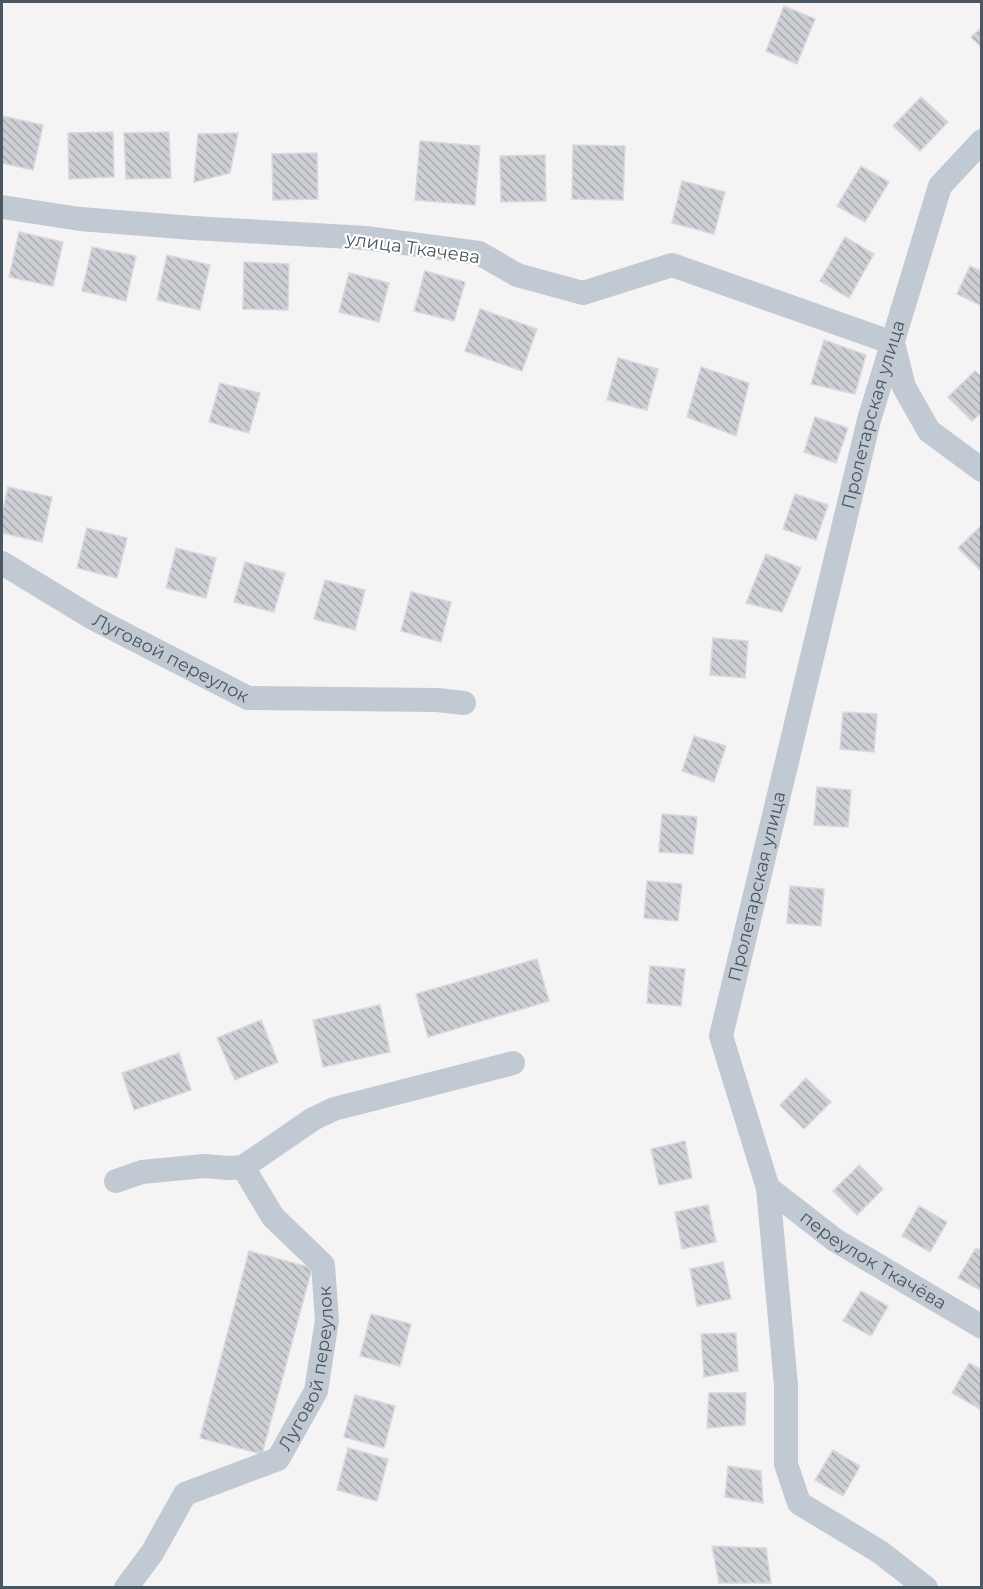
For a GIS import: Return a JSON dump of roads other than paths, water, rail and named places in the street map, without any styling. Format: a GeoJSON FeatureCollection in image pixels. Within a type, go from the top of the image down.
{"type":"FeatureCollection","features":[{"type":"Feature","properties":{"kind":"street","name":"Пролетарская улица"},"geometry":{"type":"LineString","coordinates":[[926,1587],[880,1552],[799,1503],[786,1464],[786,1385],[768,1188],[721,1036],[869,420],[940,186],[981,141]]}},
{"type":"Feature","properties":{"kind":"street","name":"улица Ткачева"},"geometry":{"type":"LineString","coordinates":[[2,207],[80,219],[366,238],[479,253],[518,275],[583,293],[672,266],[893,343]]}},
{"type":"Feature","properties":{"kind":"street"},"geometry":{"type":"LineString","coordinates":[[893,343],[904,387],[929,430],[981,470]]}},
{"type":"Feature","properties":{"kind":"street","name":"Луговой переулок"},"geometry":{"type":"LineString","coordinates":[[2,562],[91,617],[248,699],[437,700],[464,703]]}},
{"type":"Feature","properties":{"kind":"street"},"geometry":{"type":"LineString","coordinates":[[116,1181],[142,1172],[204,1166],[243,1167],[334,1108],[513,1063]]}},
{"type":"Feature","properties":{"kind":"street","name":"Луговой переулок"},"geometry":{"type":"LineString","coordinates":[[126,1587],[152,1553],[185,1494],[278,1459],[316,1391],[327,1320],[323,1265],[273,1216],[243,1167]]}},
{"type":"Feature","properties":{"kind":"street","name":"переулок Ткачёва"},"geometry":{"type":"LineString","coordinates":[[768,1188],[835,1240],[981,1327]]}}]}
